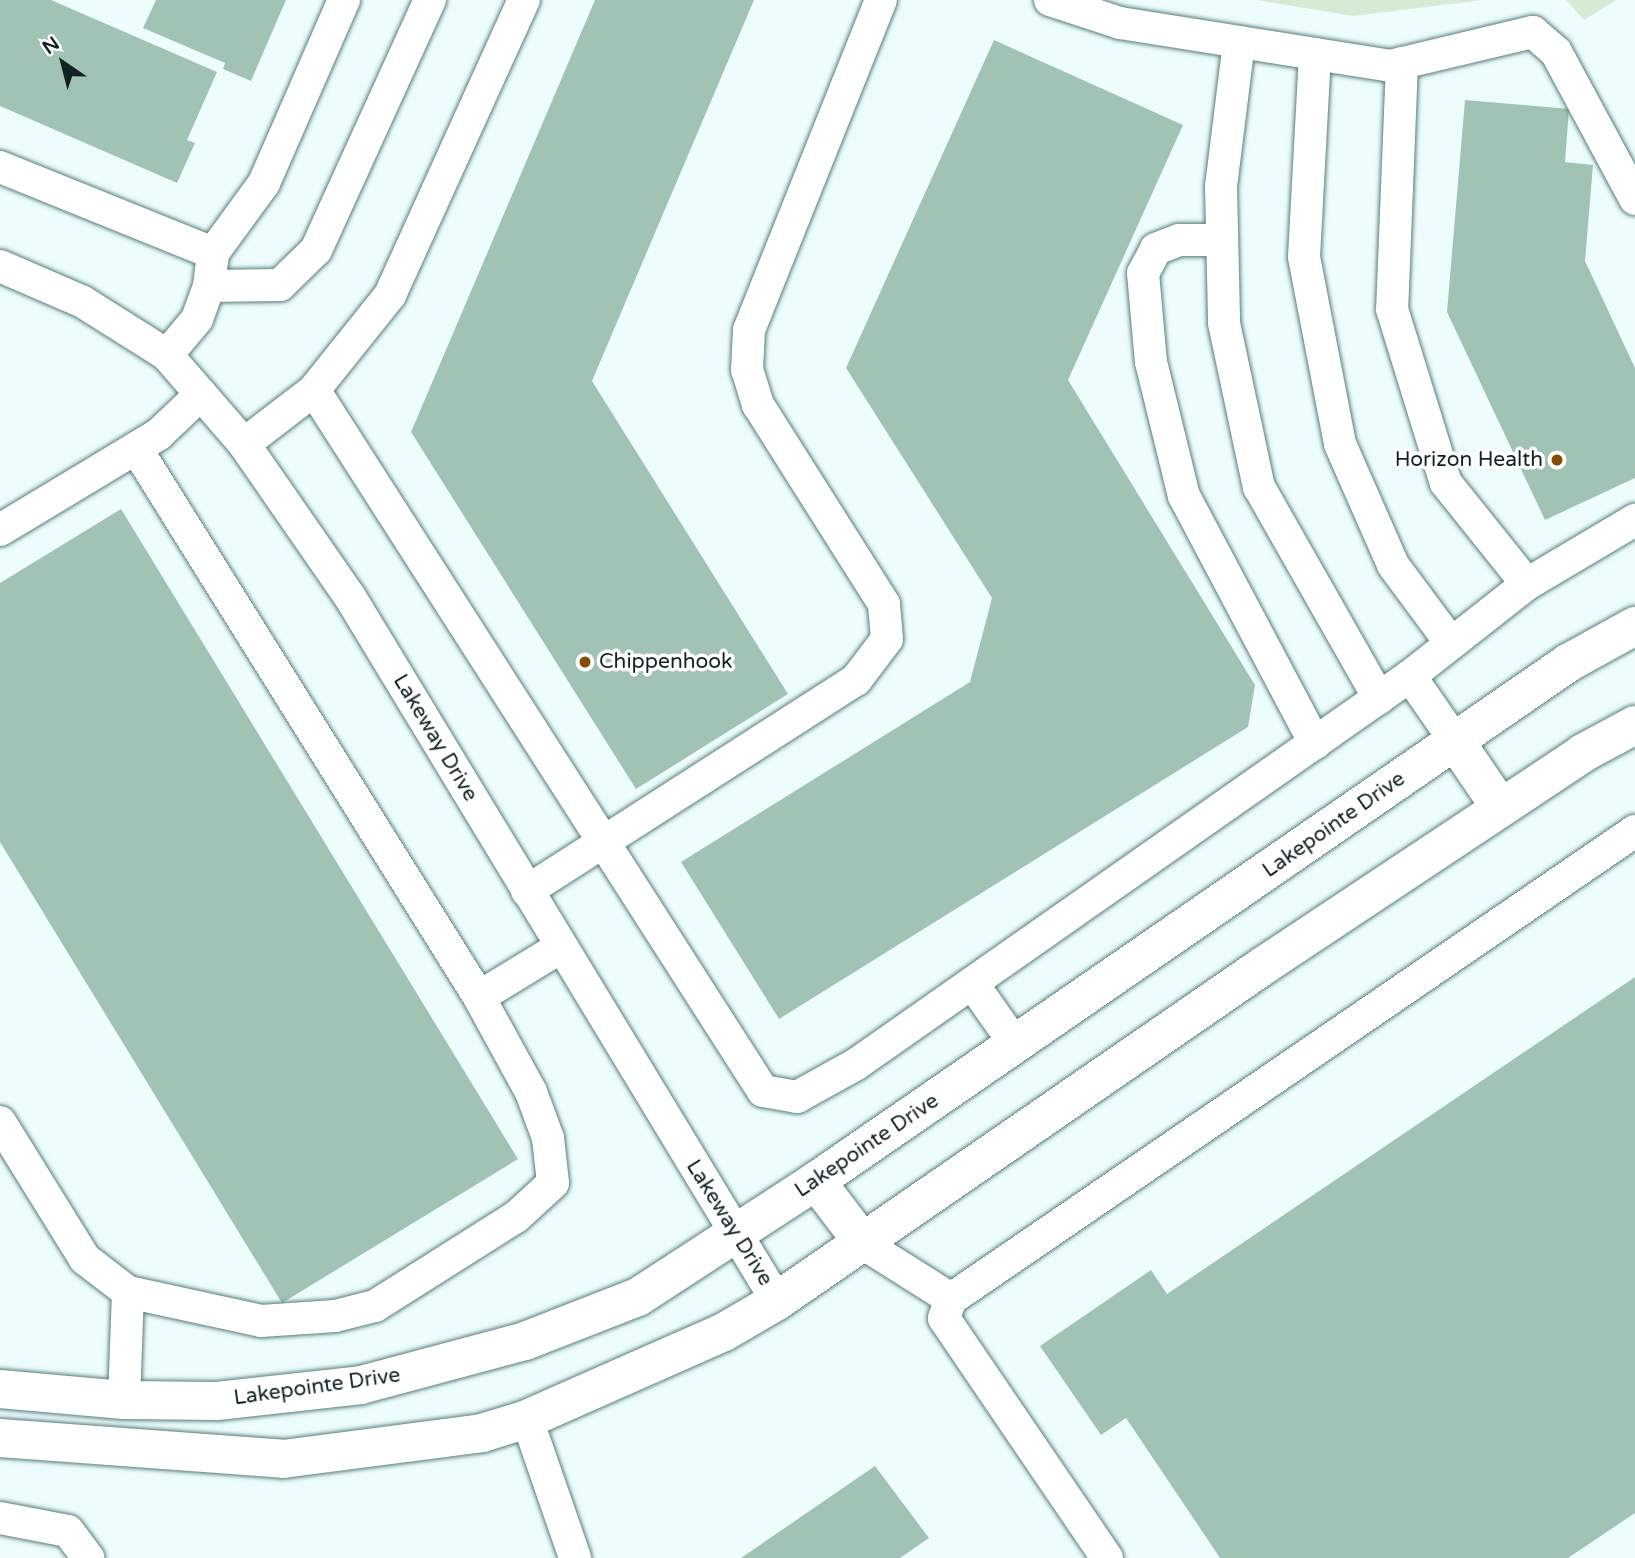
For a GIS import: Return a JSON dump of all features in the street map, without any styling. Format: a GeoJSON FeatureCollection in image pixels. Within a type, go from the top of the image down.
{"type":"FeatureCollection","features":[{"type":"Feature","properties":{"kind":"main road","name":"Lakepointe Drive"},"geometry":{"type":"LineString","coordinates":[[0,1389],[124,1400],[217,1401],[361,1385],[449,1365],[638,1297],[816,1181],[1568,663],[1635,626]]}},
{"type":"Feature","properties":{"kind":"main road"},"geometry":{"type":"LineString","coordinates":[[0,1438],[186,1455],[283,1459],[482,1433],[527,1419],[724,1332],[777,1301],[1500,807],[1635,725]]}},
{"type":"Feature","properties":{"kind":"main road"},"geometry":{"type":"LineString","coordinates":[[1455,741],[1500,807]]}},
{"type":"Feature","properties":{"kind":"main road"},"geometry":{"type":"LineString","coordinates":[[816,1181],[864,1244]]}},
{"type":"Feature","properties":{"kind":"street"},"geometry":{"type":"LineString","coordinates":[[167,355],[197,319],[209,286],[213,253],[264,183],[344,0]]}},
{"type":"Feature","properties":{"kind":"street"},"geometry":{"type":"LineString","coordinates":[[209,286],[280,285],[316,250],[430,0]]}},
{"type":"Feature","properties":{"kind":"street"},"geometry":{"type":"LineString","coordinates":[[244,444],[314,390],[390,295],[524,0]]}},
{"type":"Feature","properties":{"kind":"street"},"geometry":{"type":"LineString","coordinates":[[527,891],[856,680],[887,639],[884,604],[758,405],[747,370],[749,330],[881,0]]}},
{"type":"Feature","properties":{"kind":"street"},"geometry":{"type":"LineString","coordinates":[[1049,0],[1120,23],[1390,66],[1533,32],[1556,52],[1635,199]]}},
{"type":"Feature","properties":{"kind":"street"},"geometry":{"type":"LineString","coordinates":[[1239,42],[1221,186],[1224,323],[1259,487],[1379,698]]}},
{"type":"Feature","properties":{"kind":"street"},"geometry":{"type":"LineString","coordinates":[[1315,54],[1304,257],[1340,444],[1394,565],[1451,643]]}},
{"type":"Feature","properties":{"kind":"street"},"geometry":{"type":"LineString","coordinates":[[1402,63],[1392,309],[1446,483],[1527,584]]}},
{"type":"Feature","properties":{"kind":"street"},"geometry":{"type":"LineString","coordinates":[[0,167],[213,253]]}},
{"type":"Feature","properties":{"kind":"street"},"geometry":{"type":"LineString","coordinates":[[1222,240],[1180,240],[1156,249],[1143,273],[1151,362],[1184,496],[1315,743]]}},
{"type":"Feature","properties":{"kind":"street","name":"Lakeway Drive"},"geometry":{"type":"LineString","coordinates":[[0,266],[83,302],[167,355],[244,444],[350,597],[734,1236],[777,1301]]}},
{"type":"Feature","properties":{"kind":"street"},"geometry":{"type":"LineString","coordinates":[[314,390],[601,843],[763,1091],[797,1097],[855,1065],[1315,743],[1410,676],[1527,584],[1635,520]]}},
{"type":"Feature","properties":{"kind":"street"},"geometry":{"type":"LineString","coordinates":[[0,530],[159,434],[201,394]]}},
{"type":"Feature","properties":{"kind":"street"},"geometry":{"type":"LineString","coordinates":[[0,1122],[85,1259],[128,1293],[261,1321],[335,1316],[374,1306],[516,1217],[553,1183],[548,1139],[531,1092],[479,997],[136,449]]}},
{"type":"Feature","properties":{"kind":"street"},"geometry":{"type":"LineString","coordinates":[[1410,676],[1455,741]]}},
{"type":"Feature","properties":{"kind":"street"},"geometry":{"type":"LineString","coordinates":[[1107,1558],[944,1318],[951,1299],[1635,831]]}},
{"type":"Feature","properties":{"kind":"street"},"geometry":{"type":"LineString","coordinates":[[479,997],[561,947]]}},
{"type":"Feature","properties":{"kind":"street"},"geometry":{"type":"LineString","coordinates":[[972,983],[1015,1044]]}},
{"type":"Feature","properties":{"kind":"street"},"geometry":{"type":"LineString","coordinates":[[864,1244],[951,1299]]}},
{"type":"Feature","properties":{"kind":"street"},"geometry":{"type":"LineString","coordinates":[[124,1400],[128,1293]]}},
{"type":"Feature","properties":{"kind":"street"},"geometry":{"type":"LineString","coordinates":[[527,1419],[575,1558]]}},
{"type":"Feature","properties":{"kind":"street"},"geometry":{"type":"LineString","coordinates":[[0,1518],[68,1531],[88,1558]]}},
{"type":"Feature","properties":{"kind":"green space"},"geometry":{"type":"Polygon","coordinates":[[[1256,0],[1483,0],[1354,16],[1256,0]]]}},
{"type":"Feature","properties":{"kind":"green space"},"geometry":{"type":"Polygon","coordinates":[[[1566,0],[1616,0],[1584,20],[1566,0]]]}},
{"type":"Feature","properties":{"kind":"building"},"geometry":{"type":"Polygon","coordinates":[[[0,0],[51,0],[217,72],[187,140],[195,143],[177,183],[0,106],[0,0]]]}},
{"type":"Feature","properties":{"kind":"building"},"geometry":{"type":"Polygon","coordinates":[[[156,0],[286,0],[251,81],[223,69],[225,63],[143,28],[156,0]]]}},
{"type":"Feature","properties":{"kind":"building"},"geometry":{"type":"Polygon","coordinates":[[[595,0],[754,0],[592,381],[788,694],[636,789],[411,432],[595,0]]]}},
{"type":"Feature","properties":{"kind":"building"},"geometry":{"type":"Polygon","coordinates":[[[994,40],[1183,125],[1068,380],[1255,685],[1248,727],[779,1019],[681,862],[970,682],[992,598],[846,368],[994,40]]]}},
{"type":"Feature","properties":{"kind":"building"},"geometry":{"type":"Polygon","coordinates":[[[1465,100],[1569,109],[1565,162],[1593,165],[1585,261],[1635,368],[1635,478],[1545,520],[1447,312],[1465,100]]]}},
{"type":"Feature","properties":{"kind":"building"},"geometry":{"type":"Polygon","coordinates":[[[121,509],[518,1159],[282,1303],[0,842],[0,583],[121,509]]]}},
{"type":"Feature","properties":{"kind":"building"},"geometry":{"type":"Polygon","coordinates":[[[1635,977],[1635,1513],[1568,1558],[1220,1558],[1126,1418],[1101,1435],[1040,1346],[1151,1270],[1167,1294],[1635,977]]]}},
{"type":"Feature","properties":{"kind":"building"},"geometry":{"type":"Polygon","coordinates":[[[875,1466],[929,1538],[900,1558],[741,1558],[875,1466]]]}},
{"type":"Feature","properties":{"kind":"place","name":"Horizon Health"},"geometry":{"type":"Point","coordinates":[1557,460]}},
{"type":"Feature","properties":{"kind":"place","name":"Chippenhook"},"geometry":{"type":"Point","coordinates":[585,662]}}]}
